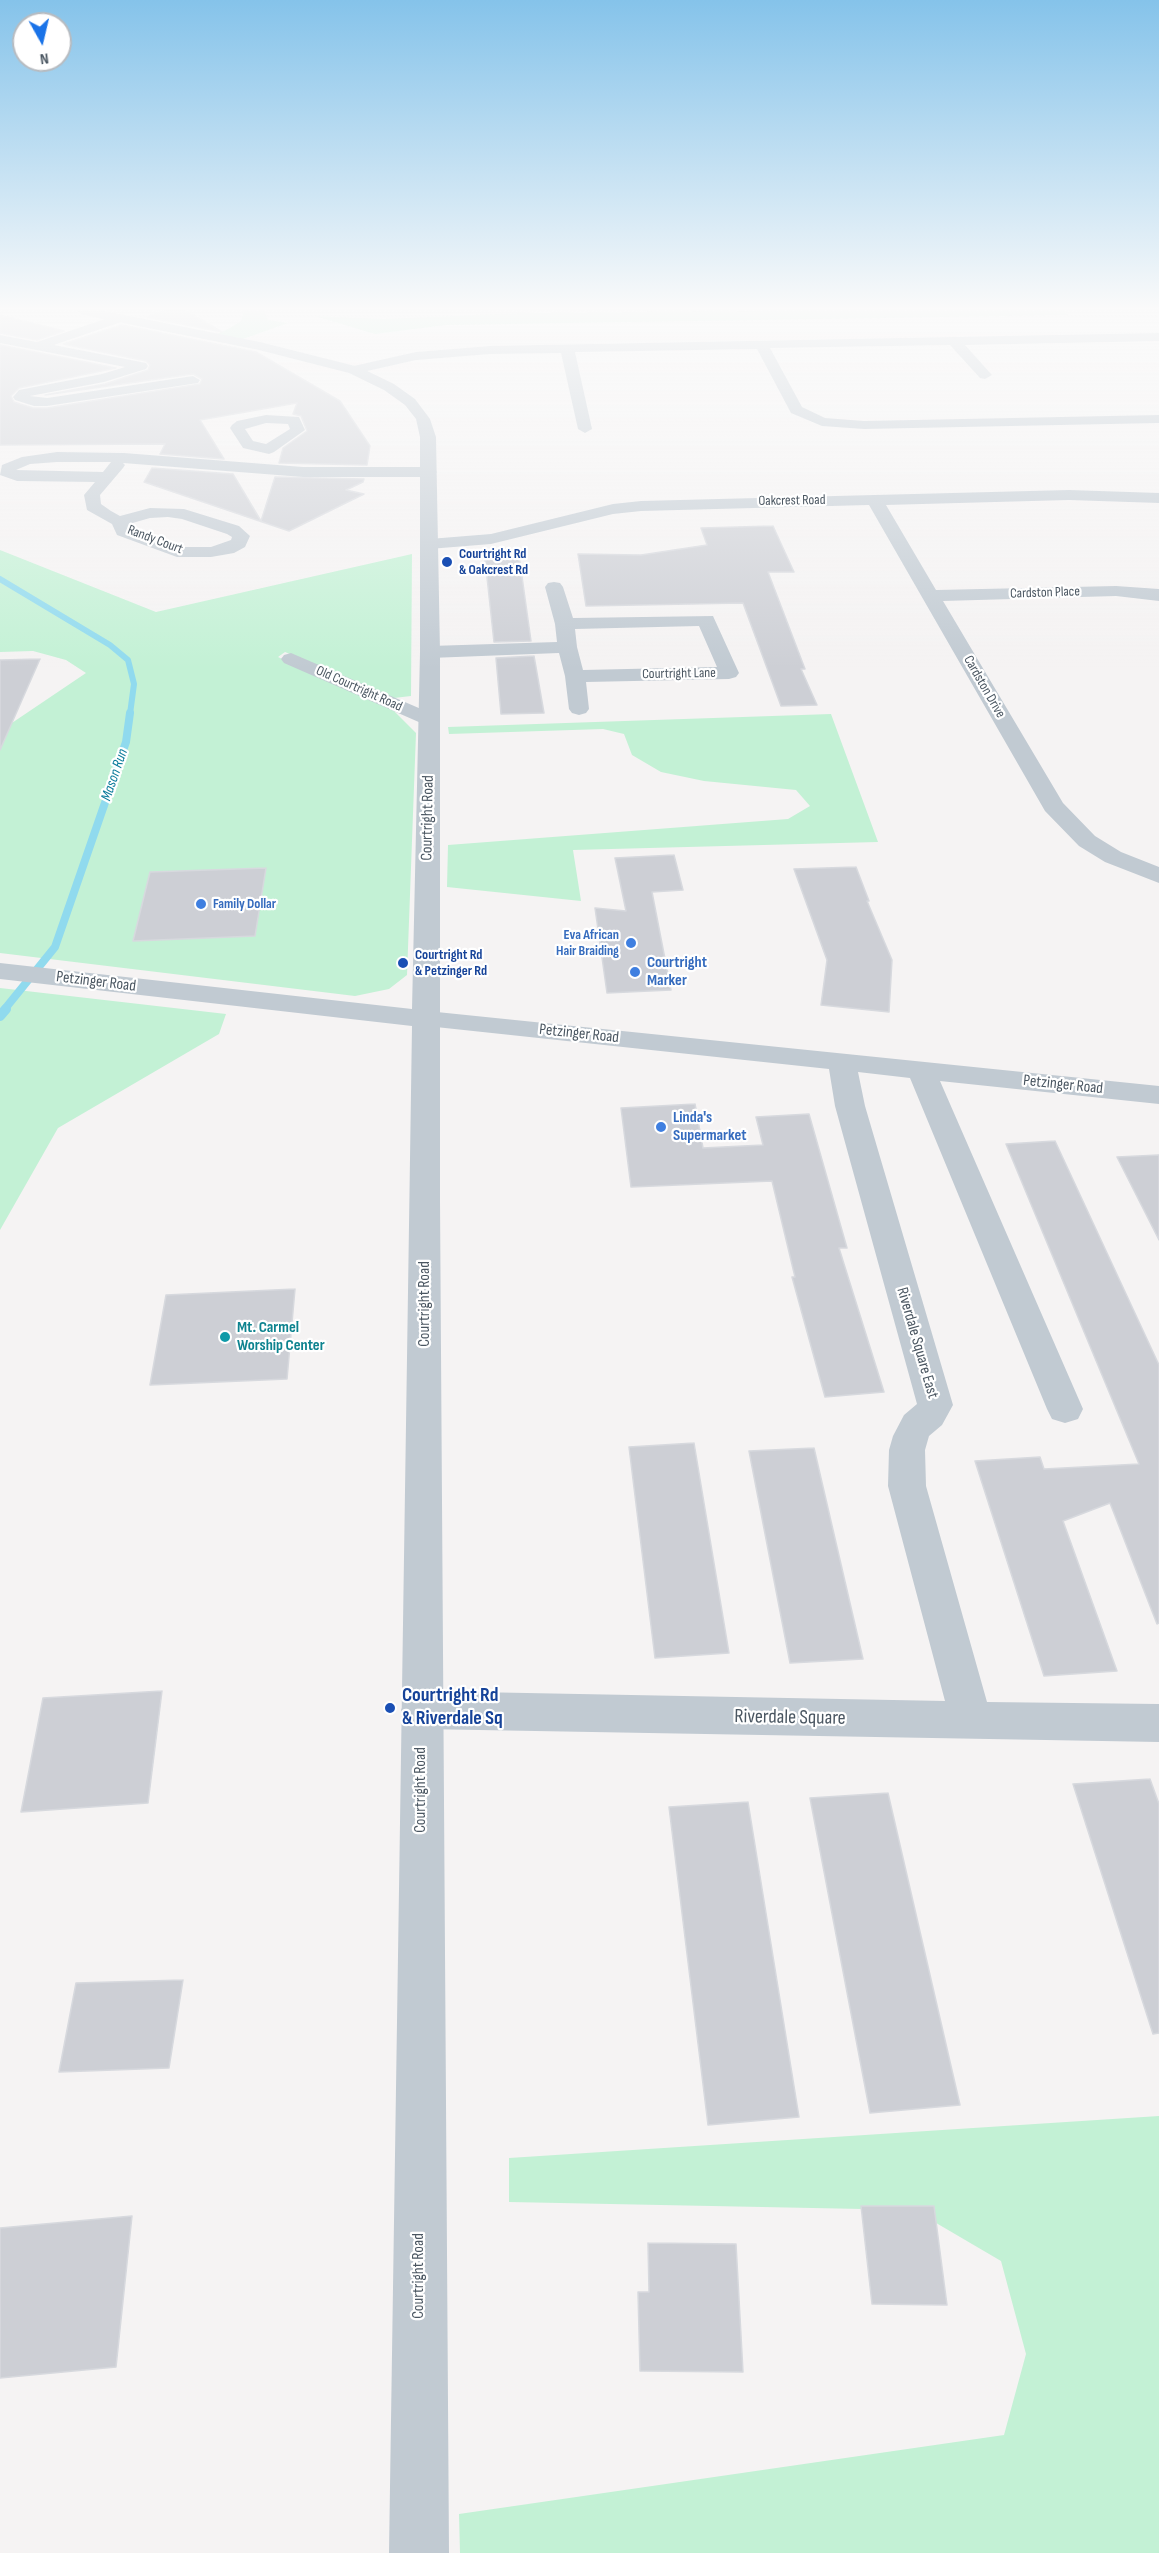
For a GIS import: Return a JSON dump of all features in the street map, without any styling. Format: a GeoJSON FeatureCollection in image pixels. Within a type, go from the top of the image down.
{"type":"FeatureCollection","features":[{"type":"Feature","properties":{"kind":"street","name":"Courtright Road"},"geometry":{"type":"LineString","coordinates":[[419,2553],[422,1710],[430,652],[429,472],[428,437],[425,430]]}},
{"type":"Feature","properties":{"kind":"street"},"geometry":{"type":"LineString","coordinates":[[245,467],[269,449]]}},
{"type":"Feature","properties":{"kind":"street"},"geometry":{"type":"LineString","coordinates":[[106,477],[17,476],[5,471],[27,460],[42,458],[124,458],[324,472],[429,472]]}},
{"type":"Feature","properties":{"kind":"street","name":"Randy Court"},"geometry":{"type":"LineString","coordinates":[[119,521],[123,531],[177,552],[211,552],[228,549],[239,543],[241,536],[233,530],[183,514],[150,513],[119,521],[105,515],[93,506],[92,495],[124,458]]}},
{"type":"Feature","properties":{"kind":"street","name":"Oakcrest Road"},"geometry":{"type":"LineString","coordinates":[[429,544],[490,539],[602,512],[671,504],[1069,495],[1159,498]]}},
{"type":"Feature","properties":{"kind":"street","name":"Cardston Drive"},"geometry":{"type":"LineString","coordinates":[[874,500],[1053,806],[1081,835],[1113,857],[1159,876]]}},
{"type":"Feature","properties":{"kind":"street"},"geometry":{"type":"LineString","coordinates":[[602,512],[627,527]]}},
{"type":"Feature","properties":{"kind":"street"},"geometry":{"type":"LineString","coordinates":[[554,587],[565,624],[579,709]]}},
{"type":"Feature","properties":{"kind":"street","name":"Cardston Place"},"geometry":{"type":"LineString","coordinates":[[931,596],[1116,591],[1159,595]]}},
{"type":"Feature","properties":{"kind":"street","name":"Courtright Lane"},"geometry":{"type":"LineString","coordinates":[[565,624],[706,620],[729,673],[575,676]]}},
{"type":"Feature","properties":{"kind":"street"},"geometry":{"type":"LineString","coordinates":[[430,652],[567,647]]}},
{"type":"Feature","properties":{"kind":"street","name":"Old Courtright Road"},"geometry":{"type":"LineString","coordinates":[[291,659],[428,719]]}},
{"type":"Feature","properties":{"kind":"street","name":"Petzinger Road"},"geometry":{"type":"LineString","coordinates":[[10,972],[427,1020],[1159,1095]]}},
{"type":"Feature","properties":{"kind":"street","name":"Riverdale Square East"},"geometry":{"type":"LineString","coordinates":[[842,1062],[850,1106],[935,1405],[917,1425],[911,1436],[907,1450],[908,1486],[971,1721]]}},
{"type":"Feature","properties":{"kind":"street"},"geometry":{"type":"LineString","coordinates":[[921,1070],[1065,1409]]}},
{"type":"Feature","properties":{"kind":"street","name":"Riverdale Square"},"geometry":{"type":"LineString","coordinates":[[422,1710],[1159,1723]]}},
{"type":"Feature","properties":{"kind":"green space"},"geometry":{"type":"Polygon","coordinates":[[[0,550],[156,612],[412,554],[411,696],[394,698],[285,652],[278,657],[392,709],[416,733],[407,975],[389,989],[355,996],[0,953],[0,731],[86,673],[66,660],[33,651],[0,652],[0,550]]]}},
{"type":"Feature","properties":{"kind":"green space"},"geometry":{"type":"Polygon","coordinates":[[[831,714],[878,842],[573,850],[581,901],[447,887],[448,845],[788,819],[810,806],[796,790],[704,781],[661,772],[632,755],[624,734],[603,729],[449,734],[448,727],[831,714]]]}},
{"type":"Feature","properties":{"kind":"green space"},"geometry":{"type":"Polygon","coordinates":[[[0,988],[226,1014],[219,1034],[58,1128],[0,1230],[0,988]]]}},
{"type":"Feature","properties":{"kind":"green space"},"geometry":{"type":"Polygon","coordinates":[[[1159,2116],[1159,2553],[460,2553],[459,2514],[1004,2435],[1026,2354],[1001,2261],[914,2210],[509,2202],[509,2158],[1159,2116]]]}},
{"type":"Feature","properties":{"kind":"building"},"geometry":{"type":"Polygon","coordinates":[[[0,430],[206,430],[224,459],[160,454],[165,444],[0,445],[0,430]]]}},
{"type":"Feature","properties":{"kind":"building"},"geometry":{"type":"Polygon","coordinates":[[[359,430],[370,446],[367,465],[279,463],[283,448],[307,431],[359,430]]]}},
{"type":"Feature","properties":{"kind":"building"},"geometry":{"type":"Polygon","coordinates":[[[152,468],[233,474],[261,521],[275,477],[364,479],[363,482],[346,490],[364,494],[289,531],[144,482],[152,468]]]}},
{"type":"Feature","properties":{"kind":"building"},"geometry":{"type":"Polygon","coordinates":[[[773,526],[794,572],[768,572],[805,669],[801,669],[817,705],[781,706],[743,603],[586,606],[578,554],[641,555],[707,545],[701,528],[773,526]]]}},
{"type":"Feature","properties":{"kind":"building"},"geometry":{"type":"Polygon","coordinates":[[[519,555],[531,641],[494,642],[485,559],[519,555]]]}},
{"type":"Feature","properties":{"kind":"building"},"geometry":{"type":"Polygon","coordinates":[[[534,656],[544,713],[501,714],[496,658],[534,656]]]}},
{"type":"Feature","properties":{"kind":"building"},"geometry":{"type":"Polygon","coordinates":[[[40,659],[0,750],[0,660],[40,659]]]}},
{"type":"Feature","properties":{"kind":"building"},"geometry":{"type":"Polygon","coordinates":[[[674,855],[683,890],[652,892],[671,990],[607,993],[595,908],[626,911],[615,858],[674,855]]]}},
{"type":"Feature","properties":{"kind":"building"},"geometry":{"type":"Polygon","coordinates":[[[856,867],[869,901],[867,901],[892,960],[889,1012],[821,1005],[827,960],[794,869],[856,867]]]}},
{"type":"Feature","properties":{"kind":"building","name":"Family Dollar"},"geometry":{"type":"Polygon","coordinates":[[[266,868],[255,936],[133,941],[150,872],[266,868]]]}},
{"type":"Feature","properties":{"kind":"building"},"geometry":{"type":"Polygon","coordinates":[[[695,1104],[703,1148],[763,1145],[756,1117],[809,1114],[847,1248],[839,1248],[884,1392],[825,1397],[792,1277],[795,1277],[772,1181],[631,1187],[621,1108],[695,1104]]]}},
{"type":"Feature","properties":{"kind":"building"},"geometry":{"type":"Polygon","coordinates":[[[1055,1141],[1159,1365],[1159,1623],[1157,1624],[1110,1503],[1063,1521],[1117,1671],[1044,1676],[975,1461],[1040,1457],[1044,1469],[1139,1464],[1006,1144],[1055,1141]]]}},
{"type":"Feature","properties":{"kind":"building"},"geometry":{"type":"Polygon","coordinates":[[[1159,1155],[1159,1240],[1117,1157],[1159,1155]]]}},
{"type":"Feature","properties":{"kind":"building","name":"Mt. Carmel Worship Center"},"geometry":{"type":"Polygon","coordinates":[[[295,1289],[287,1379],[150,1385],[166,1295],[295,1289]]]}},
{"type":"Feature","properties":{"kind":"building"},"geometry":{"type":"Polygon","coordinates":[[[694,1443],[729,1653],[655,1658],[629,1447],[694,1443]]]}},
{"type":"Feature","properties":{"kind":"building"},"geometry":{"type":"Polygon","coordinates":[[[814,1448],[863,1659],[790,1663],[749,1451],[814,1448]]]}},
{"type":"Feature","properties":{"kind":"building"},"geometry":{"type":"Polygon","coordinates":[[[162,1691],[148,1803],[21,1812],[43,1698],[162,1691]]]}},
{"type":"Feature","properties":{"kind":"building"},"geometry":{"type":"Polygon","coordinates":[[[1150,1779],[1159,1804],[1159,2033],[1153,2034],[1073,1784],[1150,1779]]]}},
{"type":"Feature","properties":{"kind":"building"},"geometry":{"type":"Polygon","coordinates":[[[888,1793],[960,2105],[870,2113],[810,1798],[888,1793]]]}},
{"type":"Feature","properties":{"kind":"building"},"geometry":{"type":"Polygon","coordinates":[[[748,1802],[799,2117],[708,2125],[669,1807],[748,1802]]]}},
{"type":"Feature","properties":{"kind":"building"},"geometry":{"type":"Polygon","coordinates":[[[183,1980],[169,2068],[59,2072],[76,1983],[183,1980]]]}},
{"type":"Feature","properties":{"kind":"building"},"geometry":{"type":"Polygon","coordinates":[[[861,2206],[934,2206],[947,2305],[872,2304],[861,2206]]]}},
{"type":"Feature","properties":{"kind":"building"},"geometry":{"type":"Polygon","coordinates":[[[132,2216],[116,2367],[0,2378],[0,2228],[132,2216]]]}},
{"type":"Feature","properties":{"kind":"building"},"geometry":{"type":"Polygon","coordinates":[[[648,2243],[736,2244],[743,2372],[640,2371],[638,2292],[649,2292],[648,2243]]]}},
{"type":"Feature","properties":{"kind":"waterway","name":"Mason Run"},"geometry":{"type":"LineString","coordinates":[[0,579],[110,645],[128,660],[134,684],[130,714]]}},
{"type":"Feature","properties":{"kind":"waterway","name":"Mason Run"},"geometry":{"type":"LineString","coordinates":[[4,1010],[55,947],[126,742],[130,713]]}},
{"type":"Feature","properties":{"kind":"waterway","name":"Mason Run"},"geometry":{"type":"LineString","coordinates":[[0,1016],[6,1009]]}},
{"type":"Feature","properties":{"kind":"place","name":"Courtright Rd & Oakcrest Rd"},"geometry":{"type":"Point","coordinates":[447,562]}},
{"type":"Feature","properties":{"kind":"place","name":"Family Dollar"},"geometry":{"type":"Point","coordinates":[201,904]}},
{"type":"Feature","properties":{"kind":"place","name":"Eva African Hair Braiding"},"geometry":{"type":"Point","coordinates":[631,943]}},
{"type":"Feature","properties":{"kind":"place","name":"Courtright Rd & Petzinger Rd"},"geometry":{"type":"Point","coordinates":[403,963]}},
{"type":"Feature","properties":{"kind":"place","name":"Courtright Marker"},"geometry":{"type":"Point","coordinates":[635,972]}},
{"type":"Feature","properties":{"kind":"place","name":"Linda's Supermarket"},"geometry":{"type":"Point","coordinates":[661,1127]}},
{"type":"Feature","properties":{"kind":"place","name":"Mt. Carmel Worship Center"},"geometry":{"type":"Point","coordinates":[225,1337]}},
{"type":"Feature","properties":{"kind":"place","name":"Courtright Rd & Riverdale Sq"},"geometry":{"type":"Point","coordinates":[390,1708]}}]}
